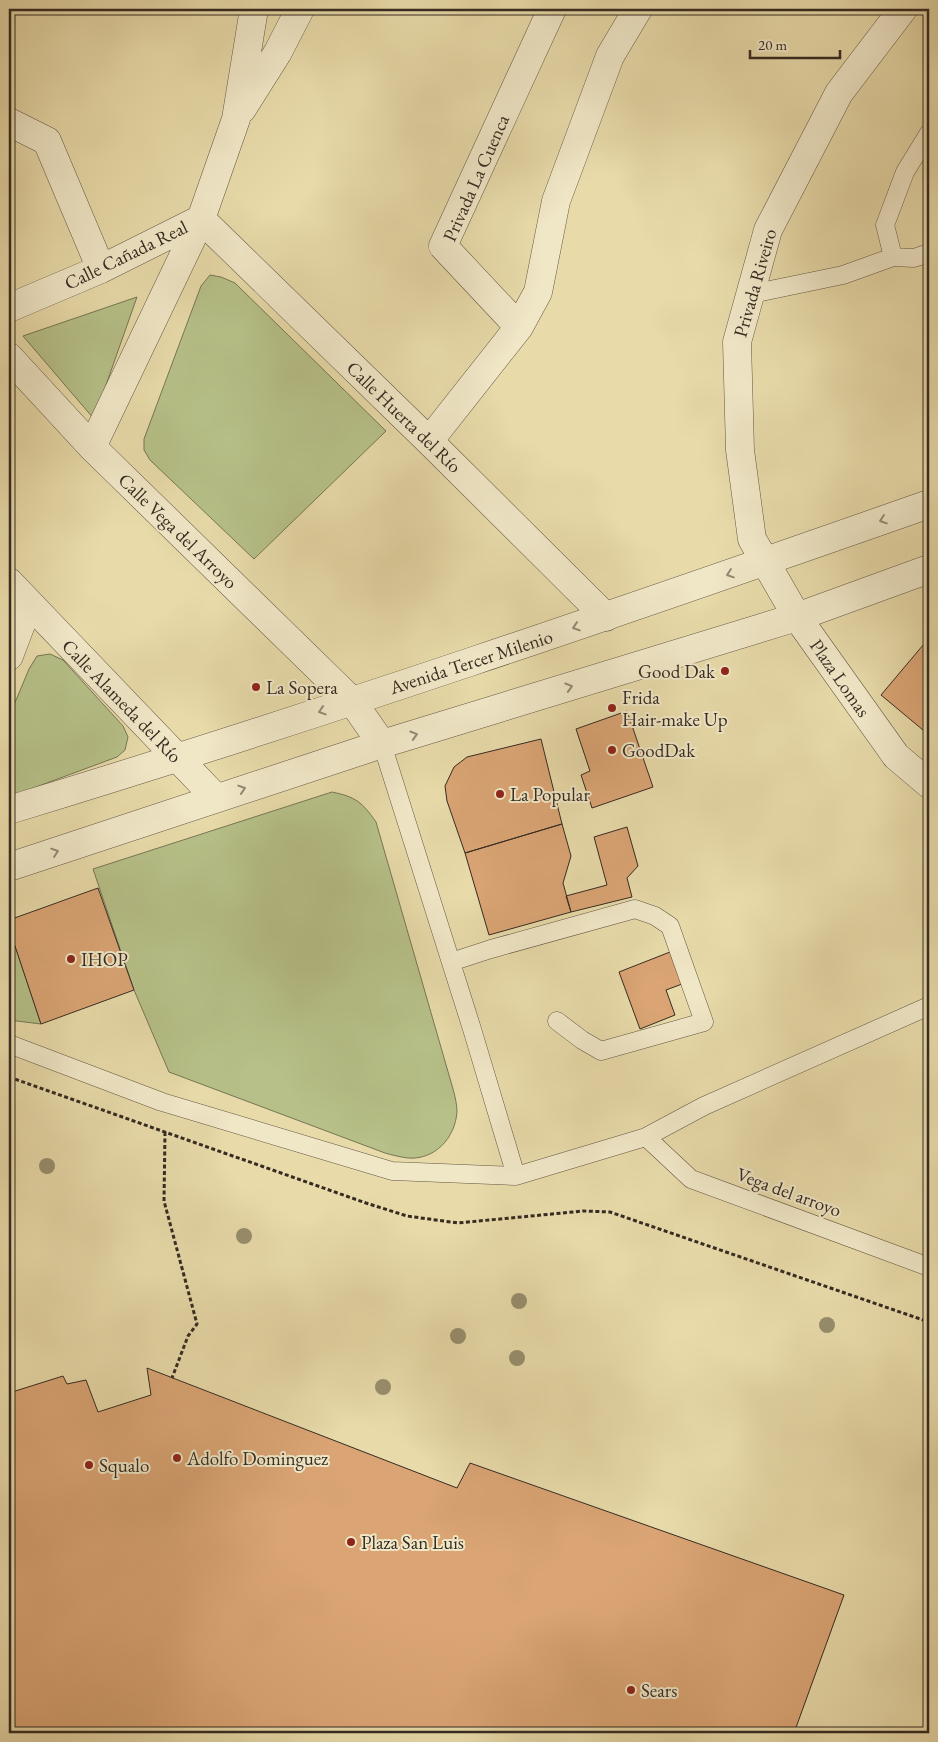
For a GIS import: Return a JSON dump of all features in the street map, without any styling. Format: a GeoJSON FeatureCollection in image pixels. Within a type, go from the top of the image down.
{"type":"FeatureCollection","features":[{"type":"Feature","properties":{"kind":"street","name":"Calle Cañada Real"},"geometry":{"type":"LineString","coordinates":[[9,308],[101,269],[201,219],[236,119],[254,9]]}},
{"type":"Feature","properties":{"kind":"street","name":"Calle Cañada Real"},"geometry":{"type":"LineString","coordinates":[[236,119],[278,52],[300,9]]}},
{"type":"Feature","properties":{"kind":"street","name":"Privada La Cuenca"},"geometry":{"type":"LineString","coordinates":[[519,327],[443,246],[552,9]]}},
{"type":"Feature","properties":{"kind":"street"},"geometry":{"type":"LineString","coordinates":[[429,441],[519,327],[538,292],[556,201],[610,56],[638,9]]}},
{"type":"Feature","properties":{"kind":"street","name":"Privada Riveiro"},"geometry":{"type":"LineString","coordinates":[[765,561],[752,539],[740,450],[737,342],[768,230],[839,93],[903,9]]}},
{"type":"Feature","properties":{"kind":"street"},"geometry":{"type":"LineString","coordinates":[[9,122],[47,141],[101,269]]}},
{"type":"Feature","properties":{"kind":"street"},"geometry":{"type":"LineString","coordinates":[[92,447],[201,219]]}},
{"type":"Feature","properties":{"kind":"street","name":"Calle Huerta del Río"},"geometry":{"type":"LineString","coordinates":[[201,219],[606,617]]}},
{"type":"Feature","properties":{"kind":"street","name":"Calle Vega del Arroyo"},"geometry":{"type":"LineString","coordinates":[[9,357],[92,447],[352,701],[382,744]]}},
{"type":"Feature","properties":{"kind":"street","name":"Avenida Tercer Milenio"},"geometry":{"type":"LineString","coordinates":[[9,810],[178,758],[606,617],[929,504]]}},
{"type":"Feature","properties":{"kind":"street","name":"Plaza Lomas"},"geometry":{"type":"LineString","coordinates":[[765,561],[796,617],[896,756],[929,784]]}},
{"type":"Feature","properties":{"kind":"street"},"geometry":{"type":"LineString","coordinates":[[9,868],[382,744],[796,617],[929,569]]}},
{"type":"Feature","properties":{"kind":"street","name":"Calle Alameda del Río"},"geometry":{"type":"LineString","coordinates":[[9,656],[15,590]]}},
{"type":"Feature","properties":{"kind":"street","name":"Calle Alameda del Río"},"geometry":{"type":"LineString","coordinates":[[15,590],[216,798]]}},
{"type":"Feature","properties":{"kind":"lane"},"geometry":{"type":"LineString","coordinates":[[893,256],[885,225],[905,172],[929,133]]}},
{"type":"Feature","properties":{"kind":"lane"},"geometry":{"type":"LineString","coordinates":[[751,294],[843,275],[893,256],[914,258],[929,253]]}},
{"type":"Feature","properties":{"kind":"lane"},"geometry":{"type":"LineString","coordinates":[[382,744],[516,1176]]}},
{"type":"Feature","properties":{"kind":"lane"},"geometry":{"type":"LineString","coordinates":[[450,962],[635,909],[655,916],[670,926],[704,1022],[601,1051],[582,1040],[557,1021]]}},
{"type":"Feature","properties":{"kind":"lane"},"geometry":{"type":"LineString","coordinates":[[9,1044],[162,1102],[392,1171],[516,1176],[646,1137],[704,1106],[929,1006]]}},
{"type":"Feature","properties":{"kind":"lane","name":"Vega del arroyo"},"geometry":{"type":"LineString","coordinates":[[646,1137],[692,1179],[929,1267]]}},
{"type":"Feature","properties":{"kind":"path"},"geometry":{"type":"LineString","coordinates":[[9,1077],[366,1204],[407,1216],[458,1223],[583,1211],[610,1212],[929,1322]]}},
{"type":"Feature","properties":{"kind":"path"},"geometry":{"type":"LineString","coordinates":[[165,1132],[164,1201],[197,1324],[188,1336],[172,1378]]}},
{"type":"Feature","properties":{"kind":"green space"},"geometry":{"type":"Polygon","coordinates":[[[210,275],[235,283],[386,431],[254,559],[150,460],[144,450],[144,439],[201,286],[210,275]]]}},
{"type":"Feature","properties":{"kind":"green space"},"geometry":{"type":"Polygon","coordinates":[[[137,297],[94,419],[23,336],[137,297]]]}},
{"type":"Feature","properties":{"kind":"green space"},"geometry":{"type":"Polygon","coordinates":[[[50,654],[63,660],[123,726],[128,737],[125,750],[117,757],[9,797],[9,717],[29,669],[37,656],[50,654]]]}},
{"type":"Feature","properties":{"kind":"green space"},"geometry":{"type":"Polygon","coordinates":[[[332,792],[358,801],[376,822],[456,1103],[455,1122],[448,1139],[435,1151],[418,1158],[405,1158],[385,1153],[169,1072],[134,990],[93,869],[332,792]]]}},
{"type":"Feature","properties":{"kind":"green space"},"geometry":{"type":"Polygon","coordinates":[[[9,928],[41,1024],[9,1020],[9,1008],[14,994],[9,991],[9,928]]]}},
{"type":"Feature","properties":{"kind":"building"},"geometry":{"type":"Polygon","coordinates":[[[929,638],[929,735],[881,695],[929,638]]]}},
{"type":"Feature","properties":{"kind":"building","name":"GoodDak"},"geometry":{"type":"Polygon","coordinates":[[[627,711],[653,787],[592,808],[581,775],[590,771],[576,729],[627,711]]]}},
{"type":"Feature","properties":{"kind":"building","name":"La Popular"},"geometry":{"type":"Polygon","coordinates":[[[541,739],[562,824],[465,853],[447,801],[445,786],[454,767],[467,757],[541,739]]]}},
{"type":"Feature","properties":{"kind":"building"},"geometry":{"type":"Polygon","coordinates":[[[562,824],[571,856],[563,883],[571,912],[489,935],[465,853],[562,824]]]}},
{"type":"Feature","properties":{"kind":"building"},"geometry":{"type":"Polygon","coordinates":[[[627,827],[638,866],[627,878],[632,897],[571,912],[566,896],[607,885],[594,837],[627,827]]]}},
{"type":"Feature","properties":{"kind":"building","name":"IHOP"},"geometry":{"type":"Polygon","coordinates":[[[98,888],[134,990],[41,1024],[9,928],[9,920],[98,888]]]}},
{"type":"Feature","properties":{"kind":"building"},"geometry":{"type":"Polygon","coordinates":[[[670,952],[682,984],[666,990],[675,1015],[640,1029],[619,972],[670,952]]]}},
{"type":"Feature","properties":{"kind":"building","name":"Plaza San Luis"},"geometry":{"type":"Polygon","coordinates":[[[147,1368],[457,1488],[470,1463],[844,1595],[794,1733],[9,1733],[9,1393],[63,1376],[67,1384],[86,1380],[98,1412],[151,1395],[147,1368]]]}},
{"type":"Feature","properties":{"kind":"place","name":"Good Dak"},"geometry":{"type":"Point","coordinates":[725,671]}},
{"type":"Feature","properties":{"kind":"place","name":"La Sopera"},"geometry":{"type":"Point","coordinates":[256,687]}},
{"type":"Feature","properties":{"kind":"place","name":"Frida Hair-make Up"},"geometry":{"type":"Point","coordinates":[612,708]}},
{"type":"Feature","properties":{"kind":"place","name":"GoodDak"},"geometry":{"type":"Point","coordinates":[612,750]}},
{"type":"Feature","properties":{"kind":"place","name":"La Popular"},"geometry":{"type":"Point","coordinates":[500,794]}},
{"type":"Feature","properties":{"kind":"place","name":"IHOP"},"geometry":{"type":"Point","coordinates":[71,959]}},
{"type":"Feature","properties":{"kind":"place","name":"Adolfo Dominguez"},"geometry":{"type":"Point","coordinates":[177,1458]}},
{"type":"Feature","properties":{"kind":"place","name":"Squalo"},"geometry":{"type":"Point","coordinates":[89,1465]}},
{"type":"Feature","properties":{"kind":"place","name":"Plaza San Luis"},"geometry":{"type":"Point","coordinates":[351,1542]}},
{"type":"Feature","properties":{"kind":"place","name":"Sears"},"geometry":{"type":"Point","coordinates":[631,1690]}}]}
